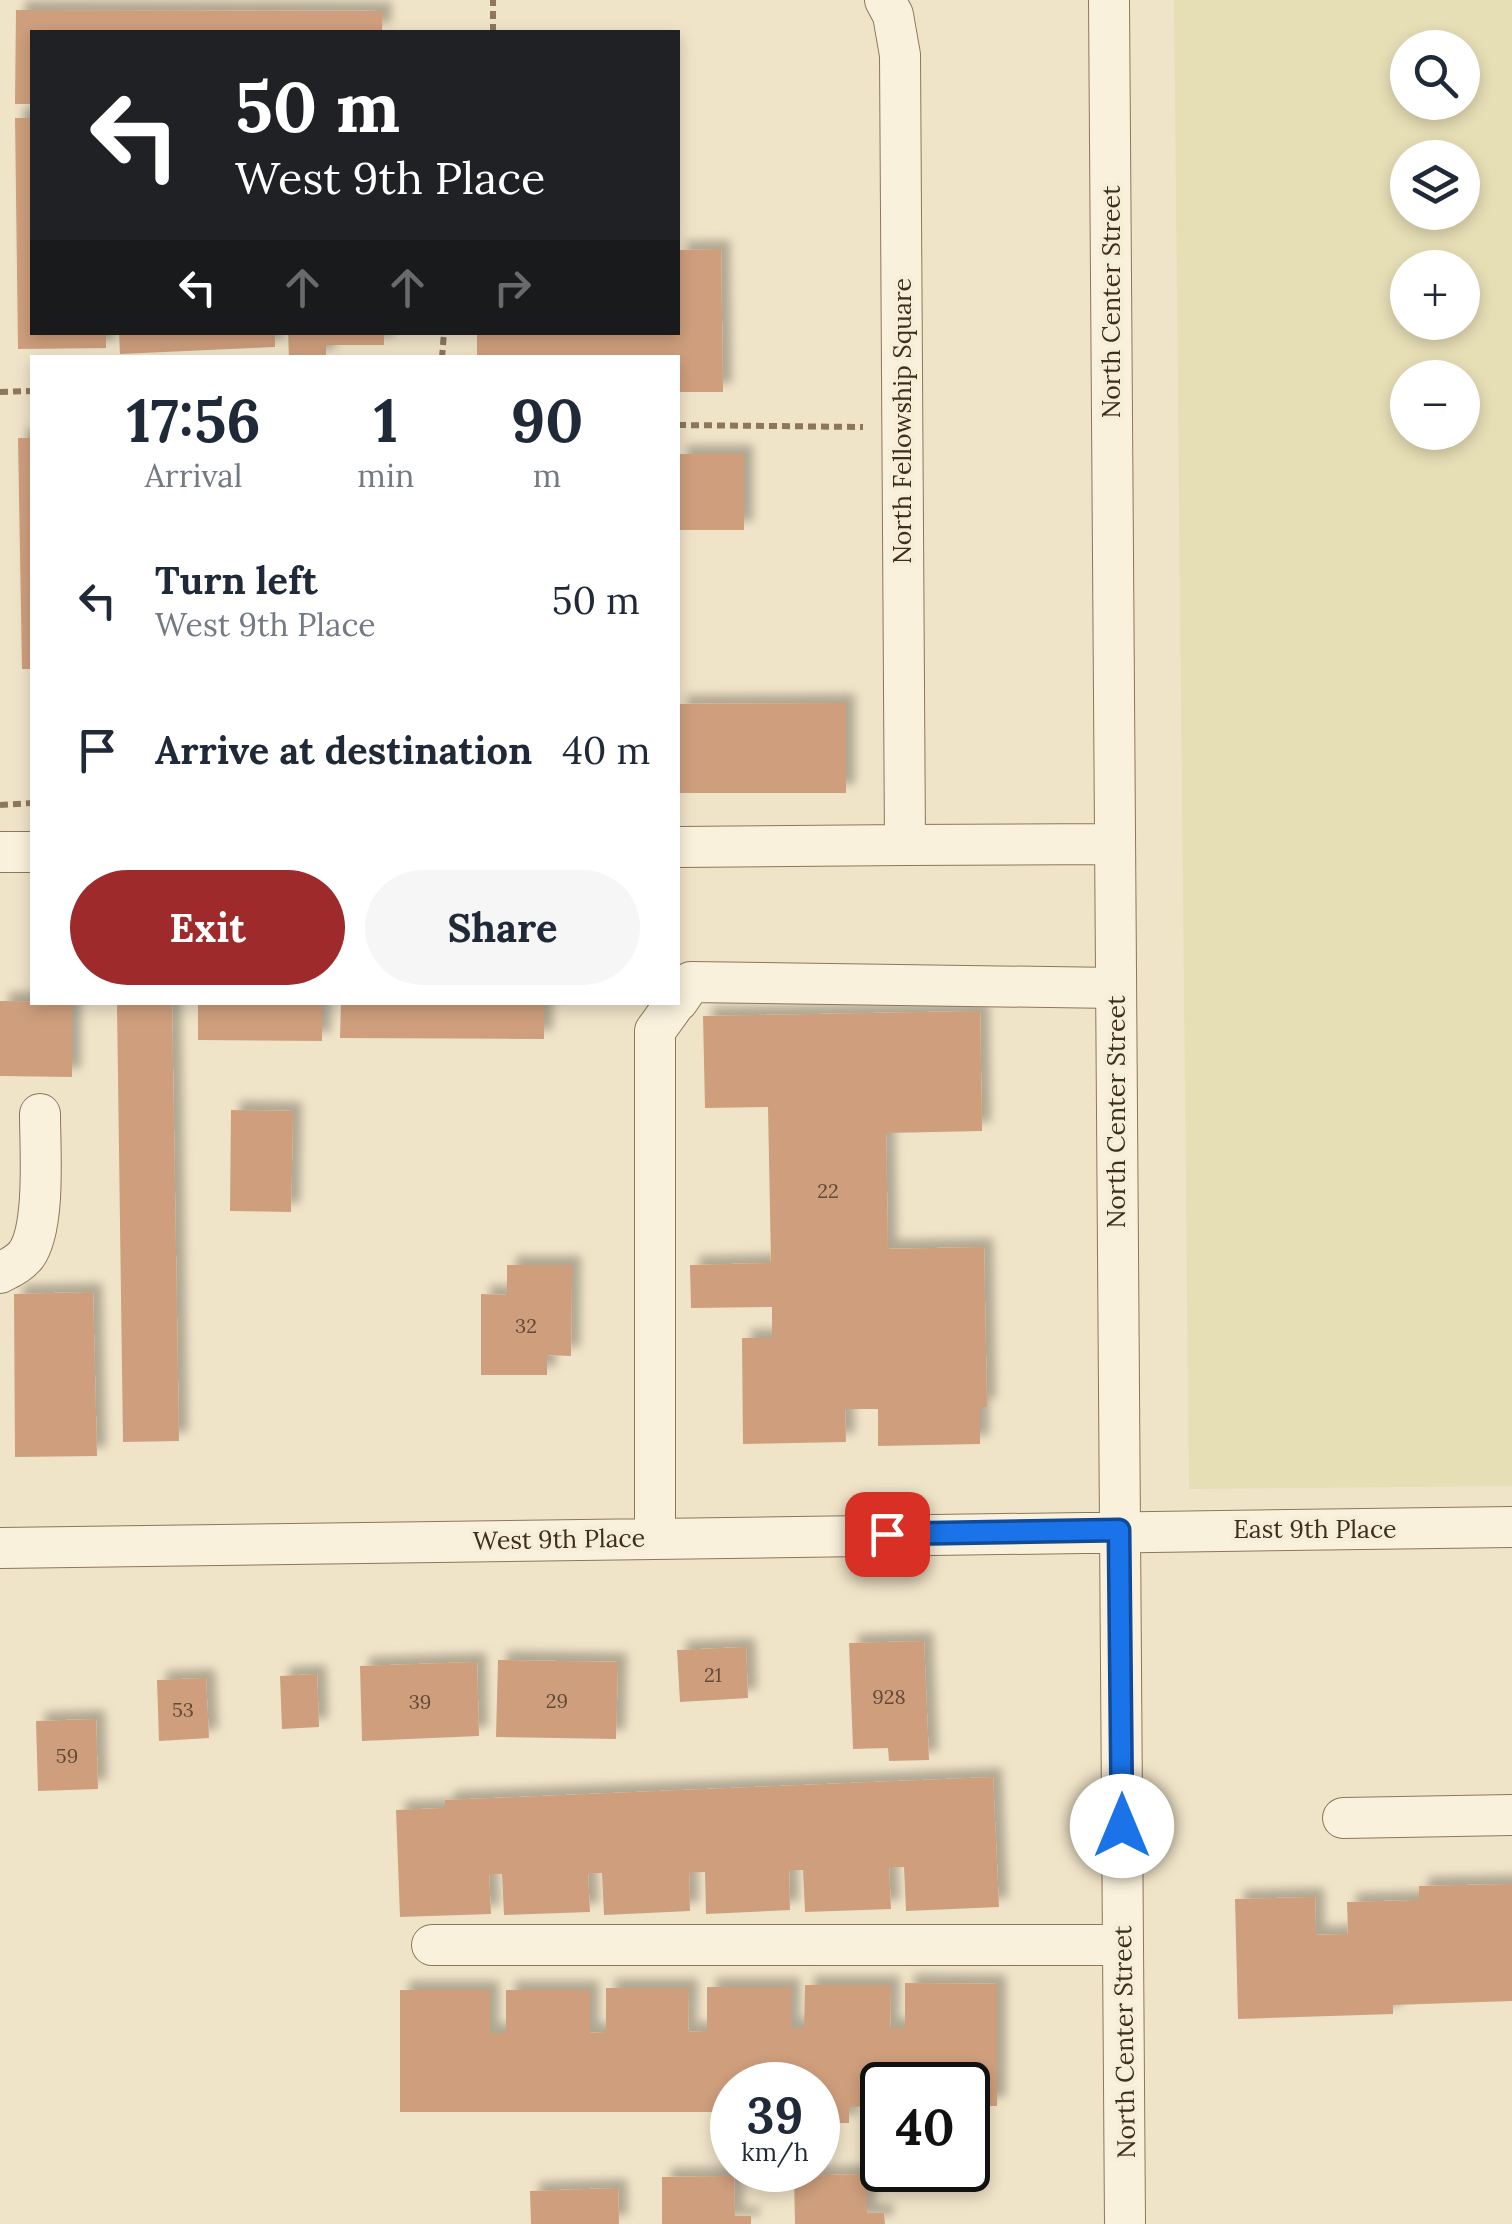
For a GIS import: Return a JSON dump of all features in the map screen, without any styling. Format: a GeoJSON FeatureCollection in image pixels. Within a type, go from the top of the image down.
{"type":"FeatureCollection","features":[{"type":"Feature","properties":{"kind":"street","name":"North Fellowship Square"},"geometry":{"type":"LineString","coordinates":[[885,0],[893,16],[900,55],[905,845]]}},
{"type":"Feature","properties":{"kind":"street","name":"North Center Street"},"geometry":{"type":"LineString","coordinates":[[1109,0],[1125,2224]]}},
{"type":"Feature","properties":{"kind":"street"},"geometry":{"type":"LineString","coordinates":[[680,847],[1114,844]]}},
{"type":"Feature","properties":{"kind":"street"},"geometry":{"type":"LineString","coordinates":[[0,852],[30,852]]}},
{"type":"Feature","properties":{"kind":"street"},"geometry":{"type":"LineString","coordinates":[[680,998],[691,982],[1115,988]]}},
{"type":"Feature","properties":{"kind":"street"},"geometry":{"type":"LineString","coordinates":[[655,1538],[655,1031],[675,1005]]}},
{"type":"Feature","properties":{"kind":"street"},"geometry":{"type":"LineString","coordinates":[[0,1274],[20,1262],[31,1246],[39,1194],[40,1114]]}},
{"type":"Feature","properties":{"kind":"street","name":"East 9th Place"},"geometry":{"type":"LineString","coordinates":[[1119,1530],[1512,1527]]}},
{"type":"Feature","properties":{"kind":"street","name":"West 9th Place"},"geometry":{"type":"LineString","coordinates":[[0,1548],[1119,1530]]}},
{"type":"Feature","properties":{"kind":"street"},"geometry":{"type":"LineString","coordinates":[[1343,1818],[1512,1815]]}},
{"type":"Feature","properties":{"kind":"street"},"geometry":{"type":"LineString","coordinates":[[432,1945],[1123,1945]]}},
{"type":"Feature","properties":{"kind":"path"},"geometry":{"type":"LineString","coordinates":[[493,30],[494,0]]}},
{"type":"Feature","properties":{"kind":"path"},"geometry":{"type":"LineString","coordinates":[[0,392],[30,391]]}},
{"type":"Feature","properties":{"kind":"path"},"geometry":{"type":"LineString","coordinates":[[680,424],[867,427],[868,446]]}},
{"type":"Feature","properties":{"kind":"path"},"geometry":{"type":"LineString","coordinates":[[0,805],[30,803]]}},
{"type":"Feature","properties":{"kind":"shaded area"},"geometry":{"type":"Polygon","coordinates":[[[1174,0],[1512,0],[1512,1486],[1189,1489],[1174,0]]]}},
{"type":"Feature","properties":{"kind":"building"},"geometry":{"type":"Polygon","coordinates":[[[16,10],[383,11],[382,30],[30,30],[30,104],[15,104],[16,10]]]}},
{"type":"Feature","properties":{"kind":"building"},"geometry":{"type":"Polygon","coordinates":[[[15,118],[30,118],[30,335],[106,335],[106,348],[18,349],[15,118]]]}},
{"type":"Feature","properties":{"kind":"building"},"geometry":{"type":"Polygon","coordinates":[[[721,249],[723,392],[680,392],[680,355],[477,355],[477,335],[680,335],[680,250],[721,249]]]}},
{"type":"Feature","properties":{"kind":"building"},"geometry":{"type":"Polygon","coordinates":[[[119,335],[275,335],[275,347],[120,354],[119,335]]]}},
{"type":"Feature","properties":{"kind":"building"},"geometry":{"type":"Polygon","coordinates":[[[288,335],[384,335],[384,345],[326,345],[326,355],[289,355],[288,335]]]}},
{"type":"Feature","properties":{"kind":"building"},"geometry":{"type":"Polygon","coordinates":[[[18,438],[30,438],[30,669],[22,669],[18,438]]]}},
{"type":"Feature","properties":{"kind":"building"},"geometry":{"type":"Polygon","coordinates":[[[680,454],[744,454],[744,530],[680,530],[680,454]]]}},
{"type":"Feature","properties":{"kind":"building"},"geometry":{"type":"Polygon","coordinates":[[[846,703],[846,793],[680,793],[680,704],[846,703]]]}},
{"type":"Feature","properties":{"kind":"building"},"geometry":{"type":"Polygon","coordinates":[[[0,1001],[72,1005],[72,1077],[0,1076],[0,1001]]]}},
{"type":"Feature","properties":{"kind":"building"},"geometry":{"type":"Polygon","coordinates":[[[117,1005],[172,1005],[179,1441],[123,1442],[117,1005]]]}},
{"type":"Feature","properties":{"kind":"building"},"geometry":{"type":"Polygon","coordinates":[[[198,1005],[322,1005],[322,1041],[198,1040],[198,1005]]]}},
{"type":"Feature","properties":{"kind":"building"},"geometry":{"type":"Polygon","coordinates":[[[341,1005],[544,1005],[544,1039],[340,1038],[341,1005]]]}},
{"type":"Feature","properties":{"kind":"building"},"geometry":{"type":"Polygon","coordinates":[[[980,1011],[982,1131],[886,1133],[888,1249],[984,1247],[987,1407],[980,1407],[980,1444],[878,1446],[878,1409],[845,1409],[846,1442],[743,1444],[742,1338],[772,1338],[772,1307],[691,1308],[690,1265],[771,1263],[768,1107],[705,1108],[703,1016],[980,1011]]]}},
{"type":"Feature","properties":{"kind":"building"},"geometry":{"type":"Polygon","coordinates":[[[231,1110],[293,1111],[291,1212],[230,1211],[231,1110]]]}},
{"type":"Feature","properties":{"kind":"building"},"geometry":{"type":"Polygon","coordinates":[[[507,1265],[572,1265],[571,1356],[547,1355],[547,1375],[481,1375],[481,1294],[507,1295],[507,1265]]]}},
{"type":"Feature","properties":{"kind":"building"},"geometry":{"type":"Polygon","coordinates":[[[93,1292],[97,1456],[15,1457],[14,1294],[93,1292]]]}},
{"type":"Feature","properties":{"kind":"building"},"geometry":{"type":"Polygon","coordinates":[[[924,1641],[929,1760],[889,1761],[888,1748],[853,1749],[849,1643],[924,1641]]]}},
{"type":"Feature","properties":{"kind":"building"},"geometry":{"type":"Polygon","coordinates":[[[746,1647],[748,1698],[680,1702],[677,1650],[746,1647]]]}},
{"type":"Feature","properties":{"kind":"building"},"geometry":{"type":"Polygon","coordinates":[[[498,1660],[618,1662],[616,1739],[496,1737],[498,1660]]]}},
{"type":"Feature","properties":{"kind":"building"},"geometry":{"type":"Polygon","coordinates":[[[477,1662],[479,1736],[362,1741],[360,1666],[477,1662]]]}},
{"type":"Feature","properties":{"kind":"building"},"geometry":{"type":"Polygon","coordinates":[[[317,1674],[319,1727],[282,1729],[280,1676],[317,1674]]]}},
{"type":"Feature","properties":{"kind":"building"},"geometry":{"type":"Polygon","coordinates":[[[206,1678],[209,1738],[159,1741],[157,1680],[206,1678]]]}},
{"type":"Feature","properties":{"kind":"building"},"geometry":{"type":"Polygon","coordinates":[[[96,1719],[98,1789],[38,1791],[36,1721],[96,1719]]]}},
{"type":"Feature","properties":{"kind":"building"},"geometry":{"type":"Polygon","coordinates":[[[993,1777],[999,1907],[906,1911],[904,1867],[889,1868],[891,1909],[805,1912],[803,1870],[789,1870],[790,1910],[706,1914],[705,1872],[689,1873],[690,1911],[604,1915],[602,1873],[588,1874],[590,1912],[504,1915],[502,1874],[489,1875],[491,1914],[400,1917],[396,1810],[445,1808],[445,1800],[993,1777]]]}},
{"type":"Feature","properties":{"kind":"building"},"geometry":{"type":"Polygon","coordinates":[[[1512,1884],[1512,2001],[1393,2005],[1393,2014],[1238,2019],[1235,1899],[1315,1897],[1316,1935],[1348,1934],[1347,1902],[1419,1900],[1419,1886],[1512,1884]]]}},
{"type":"Feature","properties":{"kind":"building"},"geometry":{"type":"Polygon","coordinates":[[[905,1983],[997,1984],[997,2106],[990,2106],[990,2062],[860,2062],[860,2107],[849,2107],[849,2123],[840,2123],[840,2062],[710,2062],[710,2112],[400,2112],[400,1990],[490,1990],[490,2033],[506,2033],[506,1990],[590,1990],[590,2033],[606,2032],[606,1988],[689,1988],[688,2032],[707,2031],[707,1987],[791,1987],[791,2028],[804,2028],[805,1985],[891,1985],[890,2028],[905,2028],[905,1983]]]}},
{"type":"Feature","properties":{"kind":"building"},"geometry":{"type":"Polygon","coordinates":[[[860,2174],[860,2192],[867,2192],[867,2213],[884,2213],[885,2224],[795,2224],[794,2192],[840,2192],[840,2175],[860,2174]]]}},
{"type":"Feature","properties":{"kind":"building"},"geometry":{"type":"Polygon","coordinates":[[[710,2176],[710,2192],[734,2192],[735,2216],[751,2216],[751,2224],[662,2224],[662,2177],[710,2176]]]}},
{"type":"Feature","properties":{"kind":"building"},"geometry":{"type":"Polygon","coordinates":[[[618,2188],[619,2224],[531,2224],[530,2191],[618,2188]]]}},
{"type":"Feature","properties":{"kind":"route"},"geometry":{"type":"LineString","coordinates":[[887,1534],[1119,1530],[1122,1826]]}}]}
